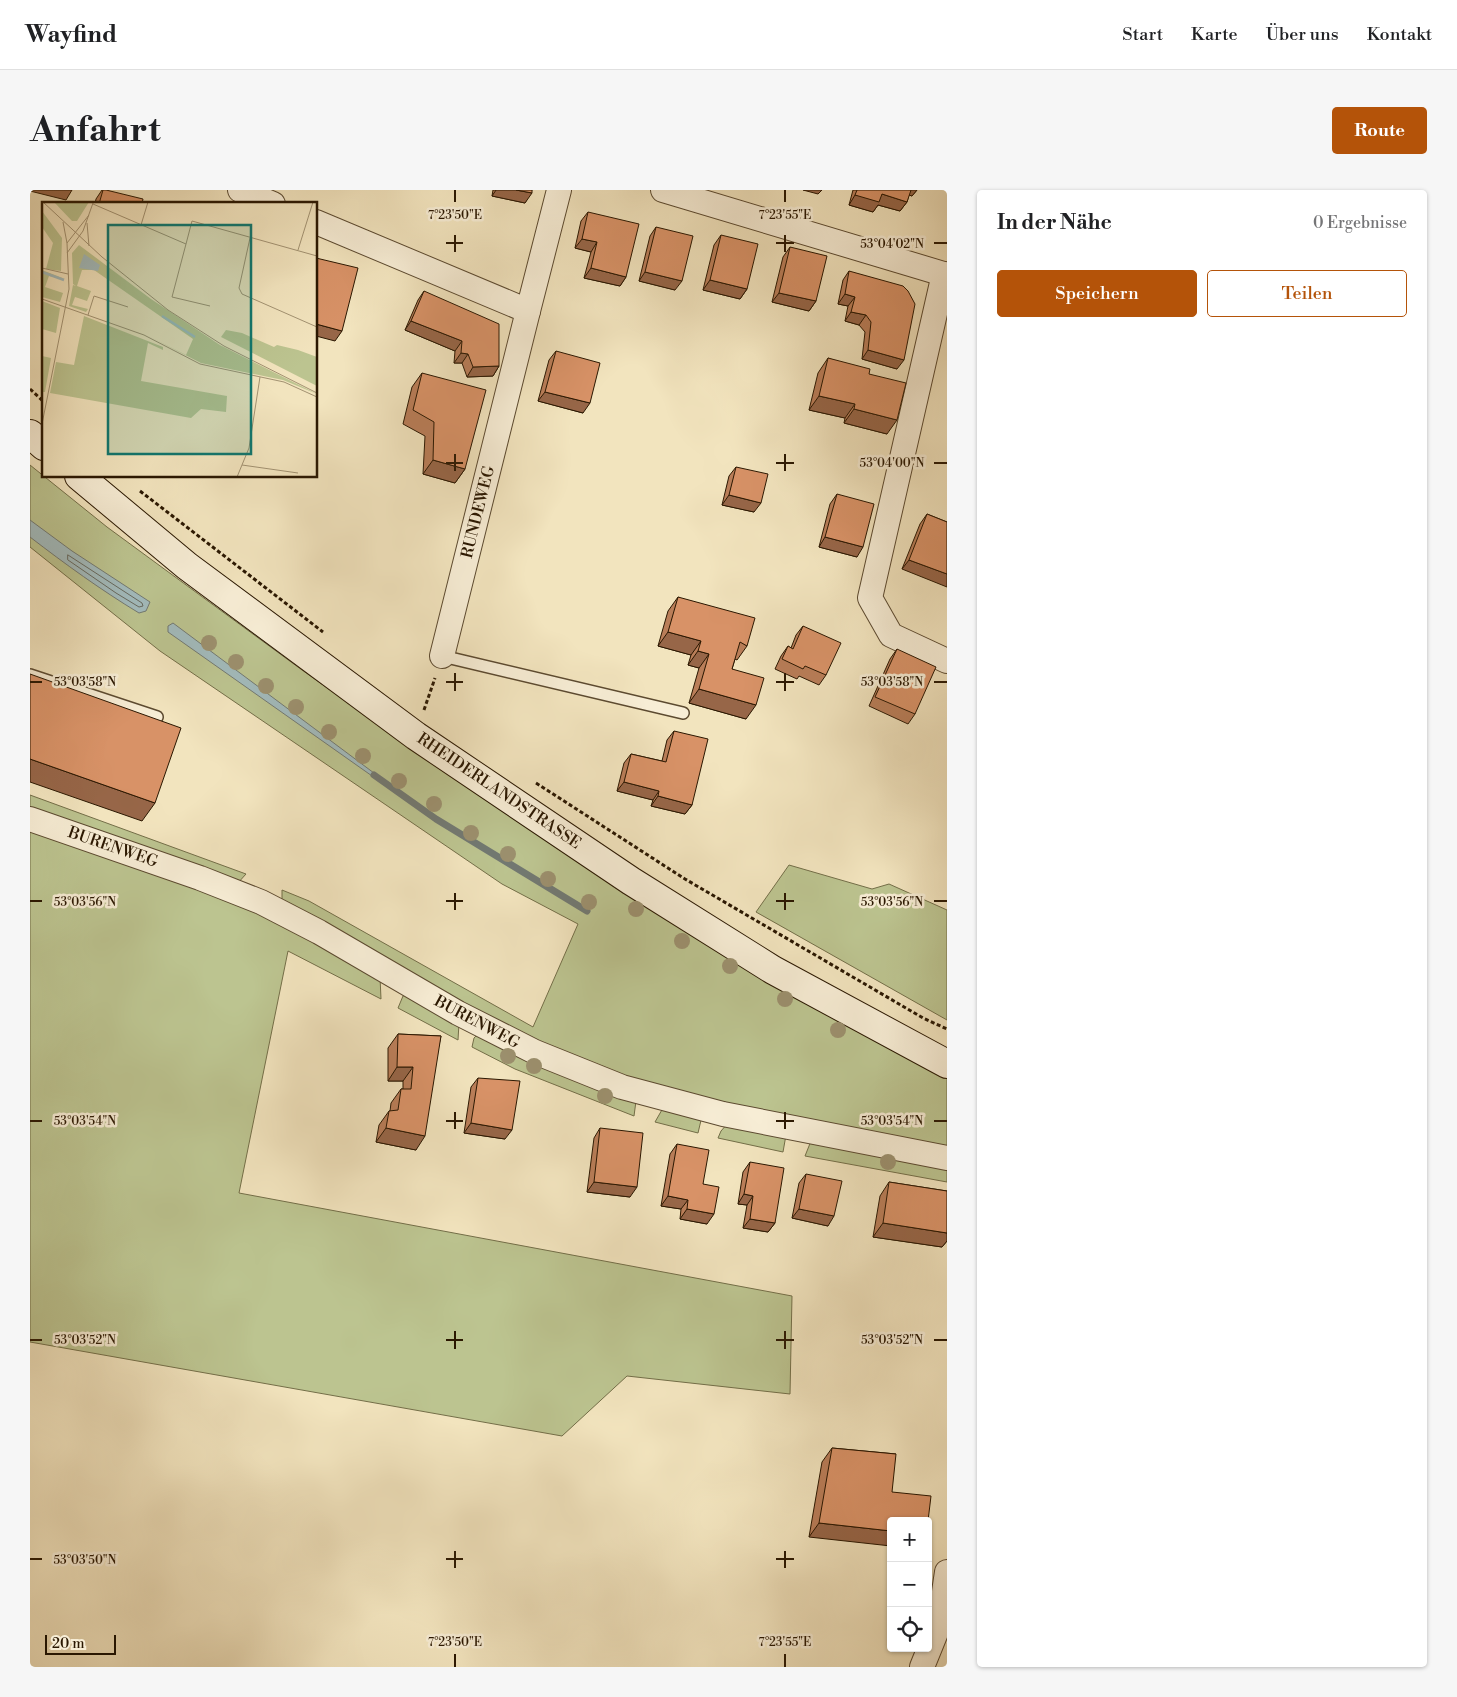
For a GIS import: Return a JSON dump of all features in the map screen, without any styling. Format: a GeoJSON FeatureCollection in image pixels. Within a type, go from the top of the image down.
{"type":"FeatureCollection","features":[{"type":"Feature","properties":{"kind":"main road"},"geometry":{"type":"LineString","coordinates":[[30,434],[42,444]]}},
{"type":"Feature","properties":{"kind":"main road","name":"RHEIDERLANDSTRASSE"},"geometry":{"type":"LineString","coordinates":[[81,478],[186,566],[416,736],[631,882],[773,970],[947,1064]]}},
{"type":"Feature","properties":{"kind":"street"},"geometry":{"type":"LineString","coordinates":[[240,190],[268,202]]}},
{"type":"Feature","properties":{"kind":"street","name":"RUNDEWEG"},"geometry":{"type":"LineString","coordinates":[[442,656],[559,190]]}},
{"type":"Feature","properties":{"kind":"street"},"geometry":{"type":"LineString","coordinates":[[663,190],[946,274],[870,598],[891,635],[947,661]]}},
{"type":"Feature","properties":{"kind":"street"},"geometry":{"type":"LineString","coordinates":[[318,223],[528,311]]}},
{"type":"Feature","properties":{"kind":"street","name":"BURENWEG"},"geometry":{"type":"LineString","coordinates":[[30,819],[200,878],[262,902],[320,932],[458,1013],[535,1052],[622,1087],[723,1114],[947,1158]]}},
{"type":"Feature","properties":{"kind":"street"},"geometry":{"type":"LineString","coordinates":[[922,1667],[939,1625],[947,1572]]}},
{"type":"Feature","properties":{"kind":"lane"},"geometry":{"type":"LineString","coordinates":[[442,656],[683,713]]}},
{"type":"Feature","properties":{"kind":"lane"},"geometry":{"type":"LineString","coordinates":[[30,675],[157,717]]}},
{"type":"Feature","properties":{"kind":"path"},"geometry":{"type":"LineString","coordinates":[[30,389],[42,400]]}},
{"type":"Feature","properties":{"kind":"path"},"geometry":{"type":"LineString","coordinates":[[136,487],[325,634]]}},
{"type":"Feature","properties":{"kind":"path"},"geometry":{"type":"LineString","coordinates":[[416,705],[424,711],[442,656]]}},
{"type":"Feature","properties":{"kind":"path"},"geometry":{"type":"LineString","coordinates":[[530,780],[685,879],[923,1018],[947,1030]]}},
{"type":"Feature","properties":{"kind":"green space"},"geometry":{"type":"Polygon","coordinates":[[[30,465],[42,475],[42,478],[46,478],[107,527],[302,670],[439,767],[947,1077],[947,1151],[629,1082],[506,1030],[282,903],[282,890],[309,901],[533,1027],[578,924],[502,884],[160,651],[30,547],[30,465]]]}},
{"type":"Feature","properties":{"kind":"green space"},"geometry":{"type":"Polygon","coordinates":[[[30,795],[246,874],[237,884],[30,809],[30,795]]]}},
{"type":"Feature","properties":{"kind":"green space"},"geometry":{"type":"Polygon","coordinates":[[[30,826],[285,923],[380,977],[381,999],[288,951],[239,1193],[792,1296],[790,1394],[627,1376],[562,1436],[30,1342],[30,826]]]}},
{"type":"Feature","properties":{"kind":"green space"},"geometry":{"type":"Polygon","coordinates":[[[789,865],[872,889],[889,884],[947,910],[947,1020],[756,912],[789,865]]]}},
{"type":"Feature","properties":{"kind":"green space"},"geometry":{"type":"Polygon","coordinates":[[[410,993],[459,1023],[458,1040],[398,1008],[403,996],[410,993]]]}},
{"type":"Feature","properties":{"kind":"green space"},"geometry":{"type":"Polygon","coordinates":[[[480,1032],[636,1101],[634,1116],[515,1069],[472,1047],[474,1038],[480,1032]]]}},
{"type":"Feature","properties":{"kind":"green space"},"geometry":{"type":"Polygon","coordinates":[[[663,1108],[702,1116],[698,1133],[655,1122],[663,1108]]]}},
{"type":"Feature","properties":{"kind":"green space"},"geometry":{"type":"Polygon","coordinates":[[[728,1123],[786,1135],[783,1152],[718,1138],[728,1123]]]}},
{"type":"Feature","properties":{"kind":"green space"},"geometry":{"type":"Polygon","coordinates":[[[811,1141],[947,1166],[947,1182],[805,1156],[811,1141]]]}},
{"type":"Feature","properties":{"kind":"water"},"geometry":{"type":"Polygon","coordinates":[[[30,520],[72,551],[150,602],[146,611],[139,613],[83,576],[30,537],[30,520]]]}},
{"type":"Feature","properties":{"kind":"water"},"geometry":{"type":"Polygon","coordinates":[[[173,623],[382,779],[382,783],[168,632],[168,626],[173,623]]]}},
{"type":"Feature","properties":{"kind":"building"},"geometry":{"type":"Polygon","coordinates":[[[103,190],[143,199],[142,202],[100,202],[103,190]]]}},
{"type":"Feature","properties":{"kind":"building"},"geometry":{"type":"Polygon","coordinates":[[[516,190],[532,190],[532,193],[516,190]]]}},
{"type":"Feature","properties":{"kind":"building"},"geometry":{"type":"Polygon","coordinates":[[[857,190],[911,190],[907,202],[882,194],[879,202],[855,195],[857,190]]]}},
{"type":"Feature","properties":{"kind":"building"},"geometry":{"type":"Polygon","coordinates":[[[588,212],[639,224],[626,277],[591,268],[597,242],[582,239],[588,212]]]}},
{"type":"Feature","properties":{"kind":"building"},"geometry":{"type":"Polygon","coordinates":[[[656,227],[693,236],[682,281],[645,272],[656,227]]]}},
{"type":"Feature","properties":{"kind":"building"},"geometry":{"type":"Polygon","coordinates":[[[721,235],[758,244],[747,289],[710,280],[721,235]]]}},
{"type":"Feature","properties":{"kind":"building"},"geometry":{"type":"Polygon","coordinates":[[[790,247],[827,256],[816,301],[779,293],[790,247]]]}},
{"type":"Feature","properties":{"kind":"building"},"geometry":{"type":"Polygon","coordinates":[[[318,258],[358,268],[342,331],[318,325],[318,258]]]}},
{"type":"Feature","properties":{"kind":"building"},"geometry":{"type":"Polygon","coordinates":[[[849,271],[903,286],[908,291],[915,304],[904,360],[868,350],[871,322],[866,315],[851,312],[855,297],[845,294],[849,271]]]}},
{"type":"Feature","properties":{"kind":"building"},"geometry":{"type":"Polygon","coordinates":[[[424,291],[499,324],[499,366],[473,367],[468,354],[461,353],[462,341],[411,321],[424,291]]]}},
{"type":"Feature","properties":{"kind":"building"},"geometry":{"type":"Polygon","coordinates":[[[556,351],[600,363],[590,403],[545,392],[556,351]]]}},
{"type":"Feature","properties":{"kind":"building"},"geometry":{"type":"Polygon","coordinates":[[[828,358],[870,369],[869,374],[906,383],[897,420],[854,409],[855,404],[819,396],[828,358]]]}},
{"type":"Feature","properties":{"kind":"building"},"geometry":{"type":"Polygon","coordinates":[[[422,373],[486,390],[465,469],[433,460],[434,422],[413,410],[422,373]]]}},
{"type":"Feature","properties":{"kind":"building"},"geometry":{"type":"Polygon","coordinates":[[[736,467],[768,474],[761,503],[729,495],[736,467]]]}},
{"type":"Feature","properties":{"kind":"building"},"geometry":{"type":"Polygon","coordinates":[[[837,494],[874,504],[863,547],[825,537],[837,494]]]}},
{"type":"Feature","properties":{"kind":"building"},"geometry":{"type":"Polygon","coordinates":[[[927,514],[947,522],[947,574],[909,560],[927,514]]]}},
{"type":"Feature","properties":{"kind":"building"},"geometry":{"type":"Polygon","coordinates":[[[678,597],[755,618],[747,646],[740,642],[732,669],[764,678],[756,705],[699,689],[709,654],[698,651],[701,641],[668,632],[678,597]]]}},
{"type":"Feature","properties":{"kind":"building"},"geometry":{"type":"Polygon","coordinates":[[[803,626],[841,643],[826,675],[805,666],[803,669],[782,659],[788,646],[793,649],[803,626]]]}},
{"type":"Feature","properties":{"kind":"building"},"geometry":{"type":"Polygon","coordinates":[[[897,649],[936,667],[915,714],[875,697],[897,649]]]}},
{"type":"Feature","properties":{"kind":"building"},"geometry":{"type":"Polygon","coordinates":[[[30,674],[181,728],[155,803],[30,759],[30,674]]]}},
{"type":"Feature","properties":{"kind":"building"},"geometry":{"type":"Polygon","coordinates":[[[674,731],[708,739],[692,805],[658,796],[659,791],[624,782],[631,754],[666,762],[674,731]]]}},
{"type":"Feature","properties":{"kind":"building"},"geometry":{"type":"Polygon","coordinates":[[[398,1034],[441,1036],[425,1136],[386,1128],[389,1111],[398,1110],[401,1089],[411,1089],[413,1067],[397,1067],[398,1034]]]}},
{"type":"Feature","properties":{"kind":"building"},"geometry":{"type":"Polygon","coordinates":[[[478,1078],[520,1081],[512,1130],[471,1123],[478,1078]]]}},
{"type":"Feature","properties":{"kind":"building"},"geometry":{"type":"Polygon","coordinates":[[[600,1128],[643,1133],[637,1187],[594,1182],[600,1128]]]}},
{"type":"Feature","properties":{"kind":"building"},"geometry":{"type":"Polygon","coordinates":[[[677,1144],[709,1150],[703,1184],[719,1187],[714,1214],[687,1209],[688,1200],[668,1196],[677,1144]]]}},
{"type":"Feature","properties":{"kind":"building"},"geometry":{"type":"Polygon","coordinates":[[[750,1162],[784,1168],[775,1223],[750,1219],[753,1196],[744,1194],[750,1162]]]}},
{"type":"Feature","properties":{"kind":"building"},"geometry":{"type":"Polygon","coordinates":[[[806,1174],[842,1181],[834,1216],[799,1209],[806,1174]]]}},
{"type":"Feature","properties":{"kind":"building"},"geometry":{"type":"Polygon","coordinates":[[[889,1182],[947,1191],[947,1233],[883,1223],[889,1182]]]}},
{"type":"Feature","properties":{"kind":"building"},"geometry":{"type":"Polygon","coordinates":[[[832,1448],[896,1454],[892,1492],[931,1496],[928,1517],[887,1517],[887,1531],[819,1523],[832,1448]]]}},
{"type":"Feature","properties":{"kind":"waterway"},"geometry":{"type":"LineString","coordinates":[[374,775],[436,819],[587,911]]}}]}
